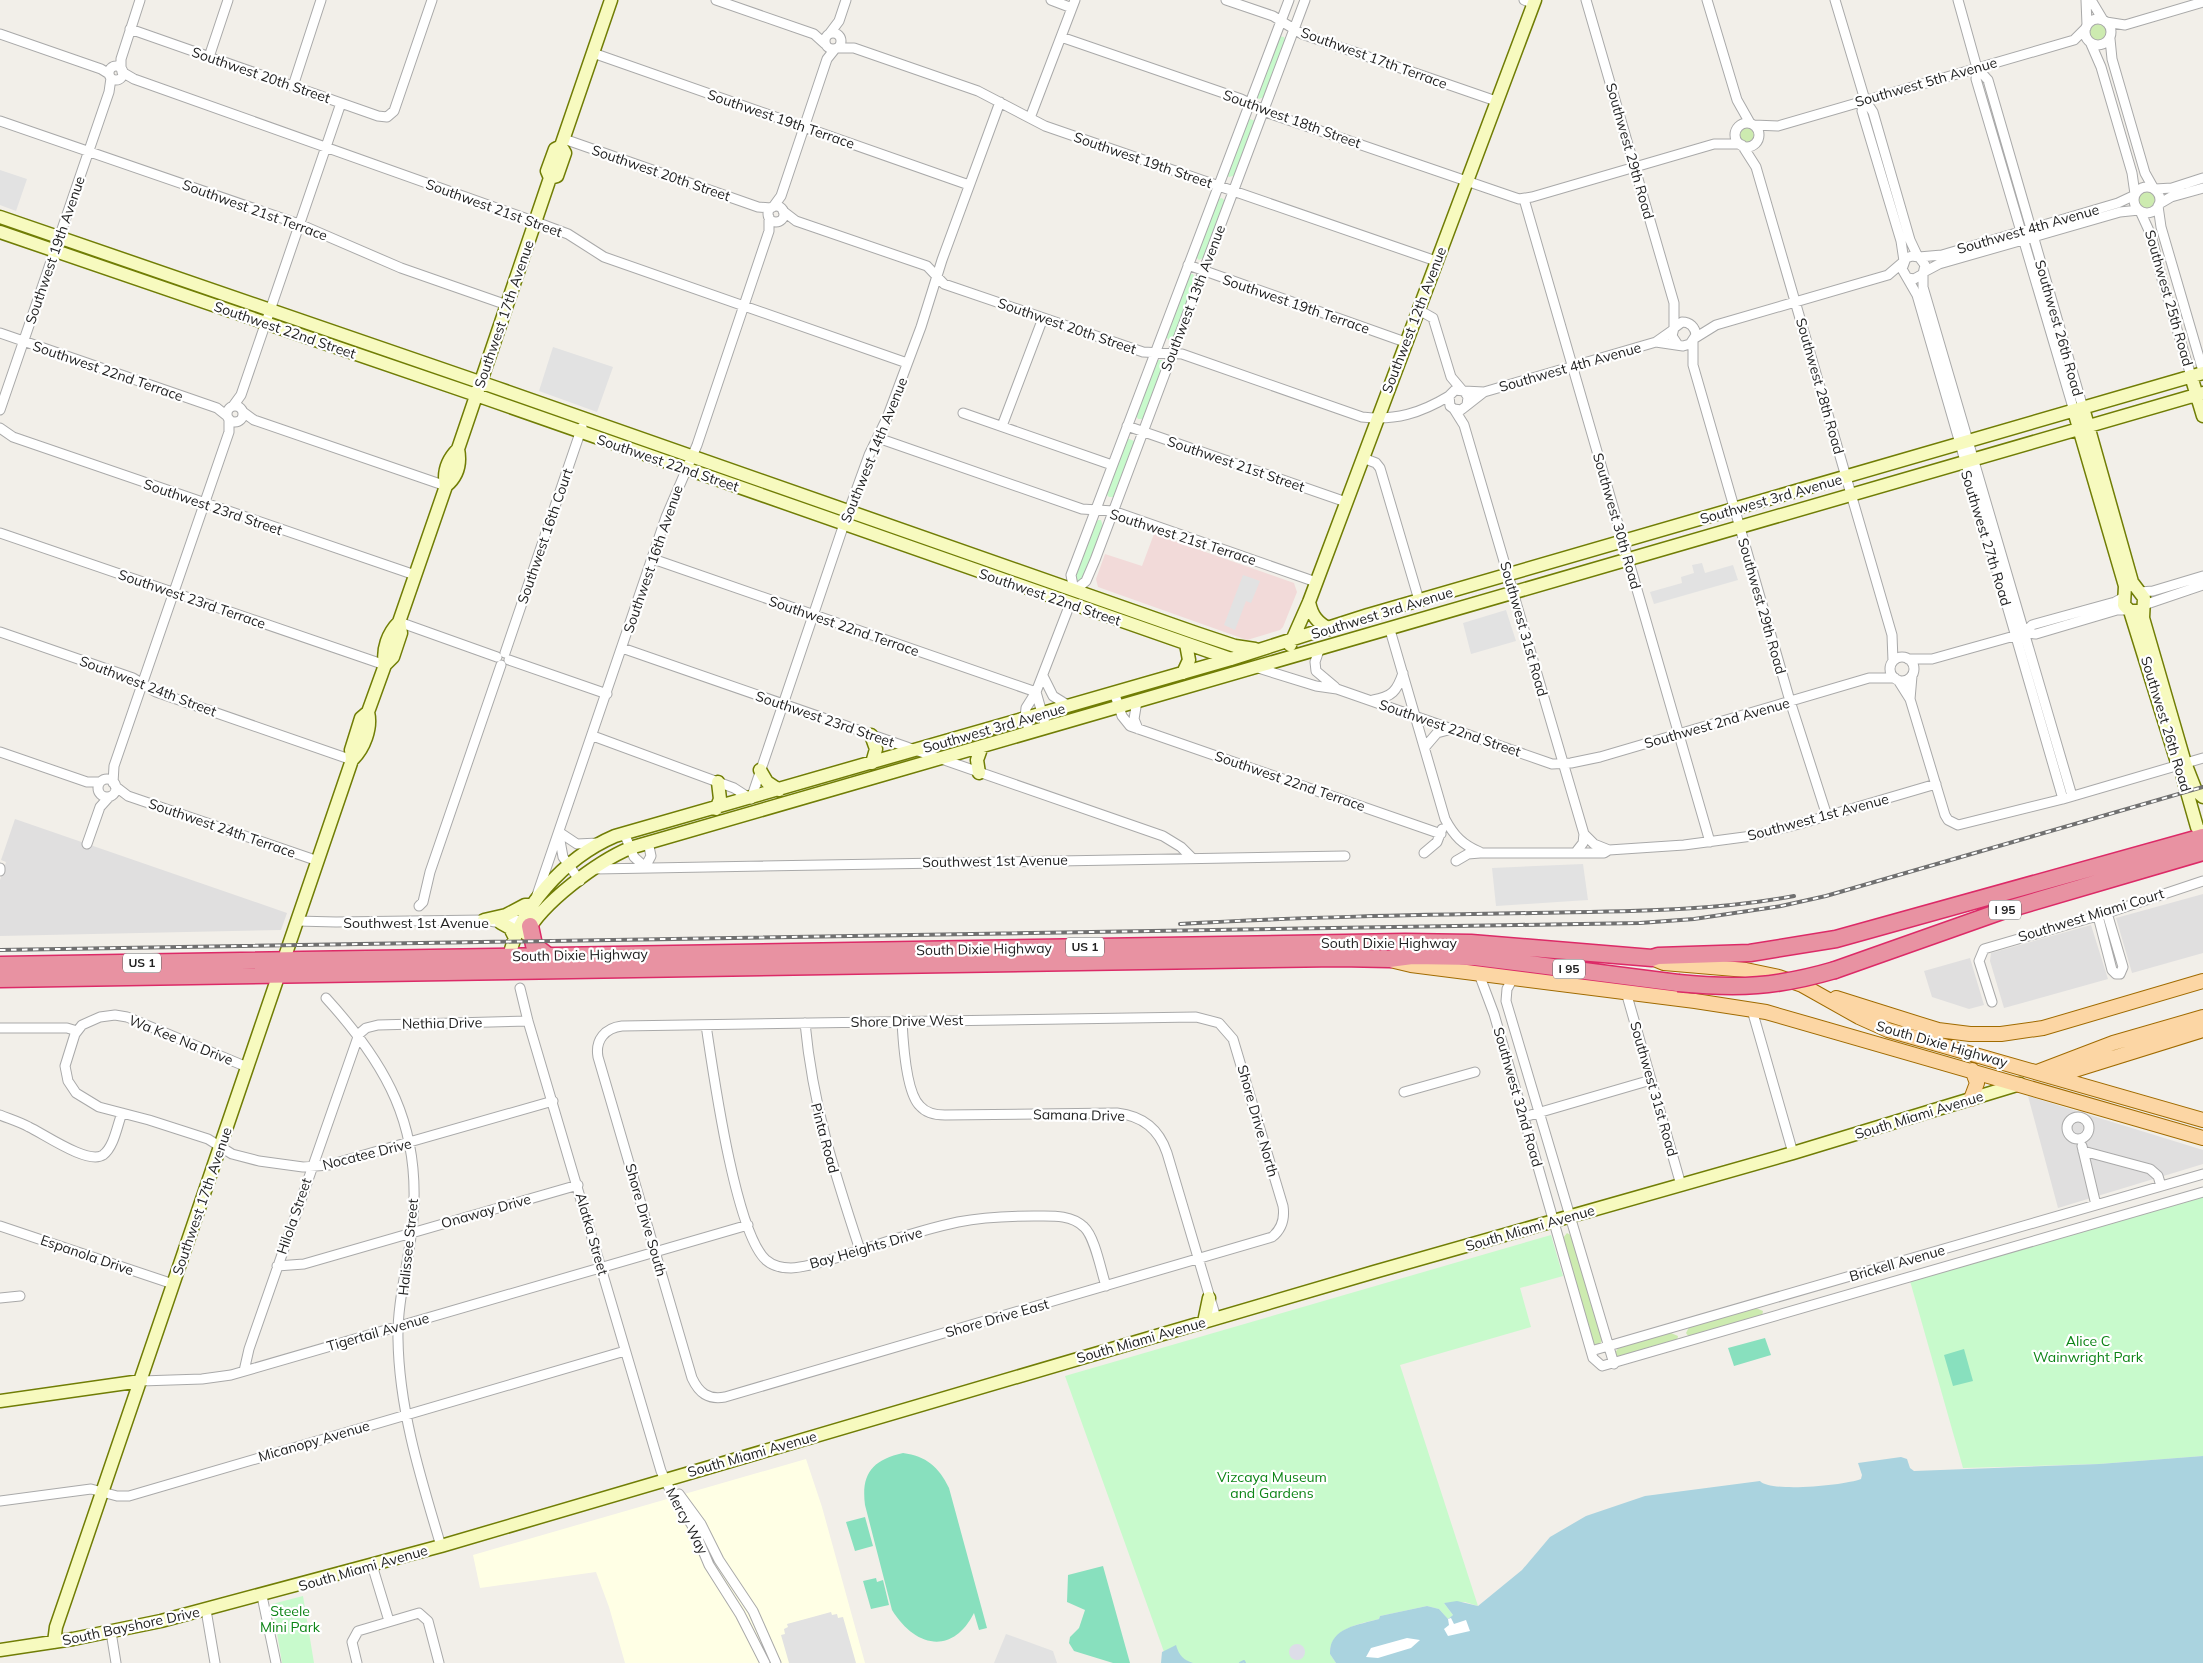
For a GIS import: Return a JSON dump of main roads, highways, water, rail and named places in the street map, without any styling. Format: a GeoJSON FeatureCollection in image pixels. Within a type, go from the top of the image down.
{"type":"FeatureCollection","features":[{"type":"Feature","properties":{"kind":"highway","name":"I 95"},"geometry":{"type":"LineString","coordinates":[[1390,959],[1412,956],[1475,958],[1725,987],[1757,987],[1798,981],[1835,970],[2176,852],[2203,837]]}},
{"type":"Feature","properties":{"kind":"highway","name":"I 95"},"geometry":{"type":"LineString","coordinates":[[1652,958],[1658,956],[1750,953],[1836,939],[2176,852],[2203,852]]}},
{"type":"Feature","properties":{"kind":"highway"},"geometry":{"type":"LineString","coordinates":[[530,921],[534,945],[548,956]]}},
{"type":"Feature","properties":{"kind":"highway","name":"South Dixie Highway"},"geometry":{"type":"LineString","coordinates":[[512,964],[548,956],[1406,942],[1471,943],[1652,958]]}},
{"type":"Feature","properties":{"kind":"highway","name":"South Dixie Highway"},"geometry":{"type":"LineString","coordinates":[[0,979],[281,968],[512,964],[1390,959]]}},
{"type":"Feature","properties":{"kind":"highway","name":"South Dixie Highway"},"geometry":{"type":"LineString","coordinates":[[0,965],[281,968]]}},
{"type":"Feature","properties":{"kind":"main road","name":"Southwest 17th Avenue"},"geometry":{"type":"LineString","coordinates":[[54,1642],[56,1627],[352,760],[351,750],[361,718],[368,712],[385,664],[383,654],[391,630],[399,622],[446,486],[444,476],[451,456],[458,449],[536,222],[550,178],[547,171],[554,149],[563,142],[611,0]]}},
{"type":"Feature","properties":{"kind":"main road","name":"Southwest 12th Avenue"},"geometry":{"type":"LineString","coordinates":[[1294,640],[1496,101],[1531,1]]}},
{"type":"Feature","properties":{"kind":"main road","name":"Southwest 22nd Street"},"geometry":{"type":"LineString","coordinates":[[0,217],[481,382],[1074,591],[1235,646],[1260,650]]}},
{"type":"Feature","properties":{"kind":"main road","name":"Southwest 22nd Street"},"geometry":{"type":"LineString","coordinates":[[0,232],[1255,667]]}},
{"type":"Feature","properties":{"kind":"main road","name":"Southwest 25th Road"},"geometry":{"type":"LineString","coordinates":[[2199,373],[2203,416]]}},
{"type":"Feature","properties":{"kind":"main road","name":"Southwest 3rd Avenue"},"geometry":{"type":"LineString","coordinates":[[569,866],[598,843],[624,834],[716,809],[753,805],[779,790],[1231,659],[1402,605],[2199,373]]}},
{"type":"Feature","properties":{"kind":"main road","name":"Southwest 3rd Avenue"},"geometry":{"type":"LineString","coordinates":[[580,880],[630,848],[753,805],[936,759],[1320,650],[2200,394]]}},
{"type":"Feature","properties":{"kind":"main road","name":"Southwest 26th Road"},"geometry":{"type":"LineString","coordinates":[[2078,409],[2125,596]]}},
{"type":"Feature","properties":{"kind":"main road","name":"Southwest 26th Road"},"geometry":{"type":"LineString","coordinates":[[2083,428],[2132,582],[2139,592]]}},
{"type":"Feature","properties":{"kind":"main road"},"geometry":{"type":"LineString","coordinates":[[2133,590],[2139,592],[2144,598],[2136,608],[2124,603],[2125,596],[2133,590]]}},
{"type":"Feature","properties":{"kind":"main road","name":"Southwest 13th Avenue"},"geometry":{"type":"LineString","coordinates":[[1070,604],[1074,591]]}},
{"type":"Feature","properties":{"kind":"main road"},"geometry":{"type":"LineString","coordinates":[[1309,602],[1313,616],[1320,624],[1329,629]]}},
{"type":"Feature","properties":{"kind":"main road"},"geometry":{"type":"LineString","coordinates":[[1390,630],[1394,616],[1402,605]]}},
{"type":"Feature","properties":{"kind":"main road","name":"Southwest 26th Road"},"geometry":{"type":"LineString","coordinates":[[2136,608],[2182,765],[2197,827],[2203,837]]}},
{"type":"Feature","properties":{"kind":"main road"},"geometry":{"type":"LineString","coordinates":[[1274,663],[1294,640]]}},
{"type":"Feature","properties":{"kind":"main road"},"geometry":{"type":"LineString","coordinates":[[1183,673],[1189,660],[1186,644]]}},
{"type":"Feature","properties":{"kind":"main road"},"geometry":{"type":"LineString","coordinates":[[871,735],[876,749],[872,764]]}},
{"type":"Feature","properties":{"kind":"main road"},"geometry":{"type":"LineString","coordinates":[[979,773],[977,760],[982,746]]}},
{"type":"Feature","properties":{"kind":"main road","name":"Southwest 26th Road"},"geometry":{"type":"LineString","coordinates":[[2182,765],[2196,791],[2203,797]]}},
{"type":"Feature","properties":{"kind":"main road"},"geometry":{"type":"LineString","coordinates":[[760,770],[767,782],[779,790]]}},
{"type":"Feature","properties":{"kind":"main road"},"geometry":{"type":"LineString","coordinates":[[716,809],[720,799],[718,782]]}},
{"type":"Feature","properties":{"kind":"main road","name":"Southwest 16th Avenue"},"geometry":{"type":"LineString","coordinates":[[512,964],[530,921],[534,902],[569,866]]}},
{"type":"Feature","properties":{"kind":"main road","name":"Southwest 16th Avenue"},"geometry":{"type":"LineString","coordinates":[[512,964],[515,938],[530,921],[580,880]]}},
{"type":"Feature","properties":{"kind":"main road"},"geometry":{"type":"LineString","coordinates":[[484,920],[506,916],[534,902]]}},
{"type":"Feature","properties":{"kind":"main road"},"geometry":{"type":"LineString","coordinates":[[501,923],[510,928],[515,938]]}},
{"type":"Feature","properties":{"kind":"main road","name":"South Dixie Highway"},"geometry":{"type":"LineString","coordinates":[[1652,958],[1664,964],[1756,971],[1788,980],[1888,1030],[2038,1072]]}},
{"type":"Feature","properties":{"kind":"main road","name":"South Dixie Highway"},"geometry":{"type":"LineString","coordinates":[[1390,959],[1411,965],[1752,1010],[1815,1025],[2020,1084]]}},
{"type":"Feature","properties":{"kind":"main road"},"geometry":{"type":"LineString","coordinates":[[1807,988],[1929,1028],[1955,1033],[1986,1035],[2030,1031],[2203,981]]}},
{"type":"Feature","properties":{"kind":"main road","name":"South Miami Avenue"},"geometry":{"type":"LineString","coordinates":[[2020,1084],[2038,1072],[2113,1043],[2203,1017]]}},
{"type":"Feature","properties":{"kind":"main road","name":"South Miami Avenue"},"geometry":{"type":"LineString","coordinates":[[262,1596],[441,1546],[1210,1320],[1793,1153],[2203,1030]]}},
{"type":"Feature","properties":{"kind":"main road"},"geometry":{"type":"LineString","coordinates":[[2084,1085],[2081,1074],[2088,1066]]}},
{"type":"Feature","properties":{"kind":"main road"},"geometry":{"type":"LineString","coordinates":[[1972,1070],[1977,1083],[1972,1099]]}},
{"type":"Feature","properties":{"kind":"main road"},"geometry":{"type":"LineString","coordinates":[[2038,1072],[2203,1120]]}},
{"type":"Feature","properties":{"kind":"main road"},"geometry":{"type":"LineString","coordinates":[[2020,1084],[2203,1138]]}},
{"type":"Feature","properties":{"kind":"main road"},"geometry":{"type":"LineString","coordinates":[[1209,1298],[1210,1320]]}},
{"type":"Feature","properties":{"kind":"main road","name":"Tigertail Avenue"},"geometry":{"type":"LineString","coordinates":[[0,1401],[141,1381]]}},
{"type":"Feature","properties":{"kind":"main road","name":"South Bayshore Drive"},"geometry":{"type":"LineString","coordinates":[[0,1650],[111,1632],[262,1596]]}},
{"type":"Feature","properties":{"kind":"water"},"geometry":{"type":"Polygon","coordinates":[[[2203,1456],[2203,1663],[1336,1663],[1330,1654],[1334,1638],[1340,1633],[1354,1626],[1379,1619],[1380,1616],[1427,1606],[1439,1609],[1448,1619],[1453,1615],[1444,1603],[1457,1601],[1478,1606],[1522,1570],[1550,1537],[1586,1516],[1645,1496],[1760,1481],[1767,1485],[1778,1487],[1840,1484],[1861,1479],[1862,1475],[1858,1463],[1901,1457],[1907,1459],[1910,1468],[1914,1471],[2099,1464],[2203,1456]]]}},
{"type":"Feature","properties":{"kind":"water"},"geometry":{"type":"Polygon","coordinates":[[[1176,1645],[1182,1657],[1193,1663],[1161,1663],[1162,1652],[1176,1645]]]}},
{"type":"Feature","properties":{"kind":"waterway"},"geometry":{"type":"LineString","coordinates":[[1240,1663],[1244,1661],[1245,1663]]}},
{"type":"Feature","properties":{"kind":"railway"},"geometry":{"type":"LineString","coordinates":[[0,950],[1640,923],[1694,919],[1781,906],[1826,896],[2203,787]]}},
{"type":"Feature","properties":{"kind":"railway"},"geometry":{"type":"LineString","coordinates":[[1180,924],[1356,917],[1664,910],[1729,905],[1794,896]]}},
{"type":"Feature","properties":{"kind":"park label","name":"Alice C Wainwright Park"},"geometry":{"type":"Point","coordinates":[2088,1349]}},
{"type":"Feature","properties":{"kind":"park label","name":"Vizcaya Museum and Gardens"},"geometry":{"type":"Point","coordinates":[1272,1485]}},
{"type":"Feature","properties":{"kind":"park label","name":"Steele Mini Park"},"geometry":{"type":"Point","coordinates":[290,1619]}}]}
